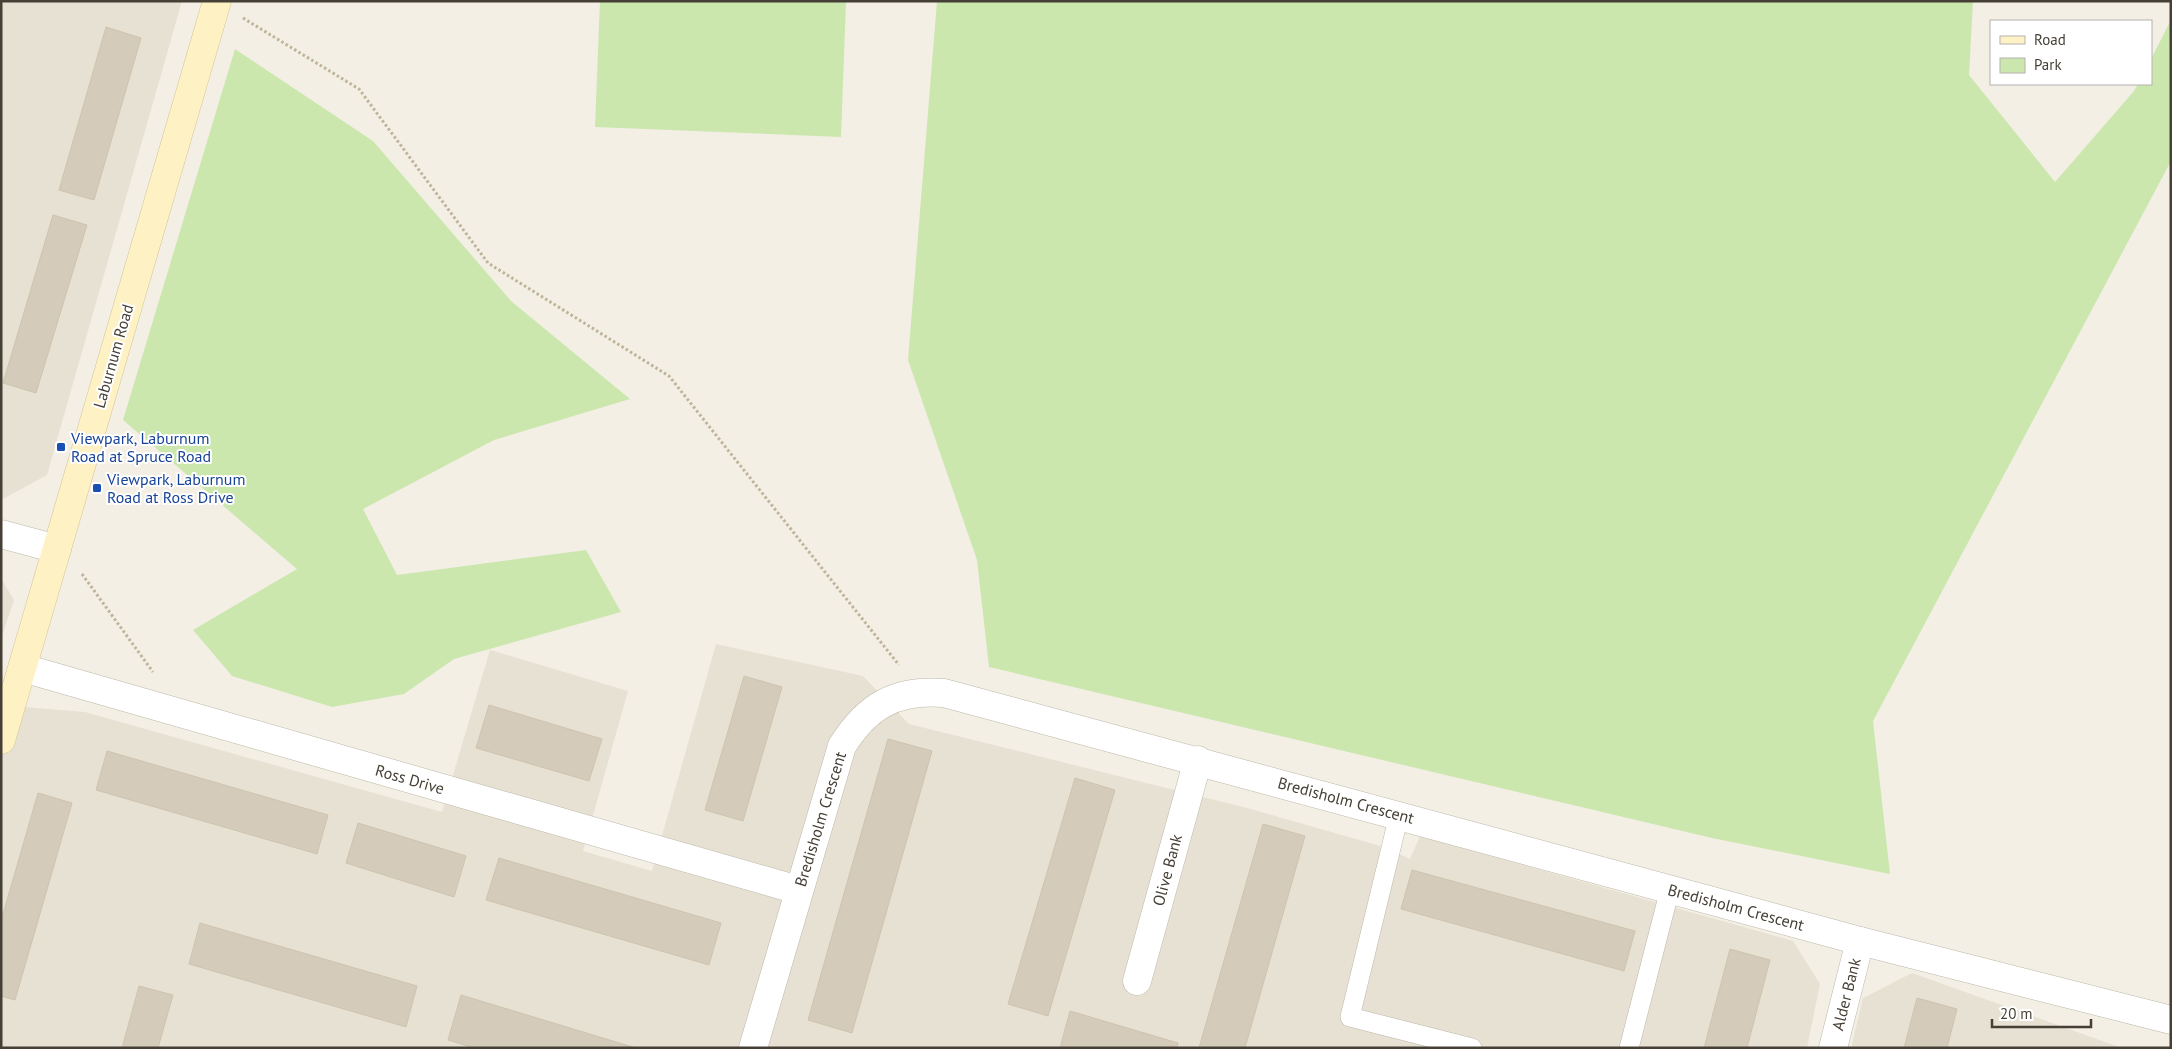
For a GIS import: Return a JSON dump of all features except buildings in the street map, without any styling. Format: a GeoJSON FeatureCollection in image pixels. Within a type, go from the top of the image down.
{"type":"FeatureCollection","features":[{"type":"Feature","properties":{"kind":"street","name":"Laburnum Road"},"geometry":{"type":"LineString","coordinates":[[1,740],[217,1]]}},
{"type":"Feature","properties":{"kind":"street"},"geometry":{"type":"LineString","coordinates":[[1,534],[57,549]]}},
{"type":"Feature","properties":{"kind":"street","name":"Ross Drive"},"geometry":{"type":"LineString","coordinates":[[23,668],[798,890]]}},
{"type":"Feature","properties":{"kind":"street","name":"Bredisholm Crescent"},"geometry":{"type":"LineString","coordinates":[[753,1048],[842,746],[861,719],[874,709],[893,698],[916,692],[944,693],[1198,760],[1860,941],[2171,1020]]}},
{"type":"Feature","properties":{"kind":"street","name":"Olive Bank"},"geometry":{"type":"LineString","coordinates":[[1137,981],[1198,760]]}},
{"type":"Feature","properties":{"kind":"street","name":"Alder Bank"},"geometry":{"type":"LineString","coordinates":[[1833,1048],[1860,941]]}},
{"type":"Feature","properties":{"kind":"lane"},"geometry":{"type":"LineString","coordinates":[[1400,815],[1350,1016],[1472,1048]]}},
{"type":"Feature","properties":{"kind":"lane"},"geometry":{"type":"LineString","coordinates":[[1629,1048],[1670,889]]}},
{"type":"Feature","properties":{"kind":"path"},"geometry":{"type":"LineString","coordinates":[[217,1],[359,89],[488,263],[669,376],[890,652],[916,692]]}},
{"type":"Feature","properties":{"kind":"path"},"geometry":{"type":"LineString","coordinates":[[57,549],[74,562],[155,674]]}},
{"type":"Feature","properties":{"kind":"shaded area"},"geometry":{"type":"Polygon","coordinates":[[[1,1],[182,1],[47,475],[1,500],[1,1]]]}},
{"type":"Feature","properties":{"kind":"shaded area"},"geometry":{"type":"Polygon","coordinates":[[[1,578],[14,600],[1,639],[1,578]]]}},
{"type":"Feature","properties":{"kind":"shaded area"},"geometry":{"type":"Polygon","coordinates":[[[716,644],[863,676],[909,724],[1247,808],[1384,847],[1410,859],[1420,836],[1793,941],[1820,984],[1807,1048],[1,1048],[1,705],[85,712],[442,812],[490,650],[628,691],[583,851],[652,871],[716,644]]]}},
{"type":"Feature","properties":{"kind":"shaded area"},"geometry":{"type":"Polygon","coordinates":[[[1912,973],[2122,1048],[1851,1048],[1863,998],[1912,973]]]}},
{"type":"Feature","properties":{"kind":"green space"},"geometry":{"type":"Polygon","coordinates":[[[600,1],[846,1],[841,137],[595,127],[600,1]]]}},
{"type":"Feature","properties":{"kind":"green space"},"geometry":{"type":"Polygon","coordinates":[[[937,1],[1973,1],[1969,75],[2055,182],[2137,85],[2152,85],[2152,57],[2171,20],[2171,161],[1873,721],[1890,874],[1712,838],[989,667],[977,560],[908,360],[937,1]]]}},
{"type":"Feature","properties":{"kind":"green space"},"geometry":{"type":"Polygon","coordinates":[[[235,49],[373,141],[511,301],[630,399],[494,440],[363,509],[397,575],[586,550],[621,612],[454,659],[404,694],[332,707],[232,676],[193,630],[297,569],[123,420],[235,49]]]}},
{"type":"Feature","properties":{"kind":"place","name":"Viewpark, Laburnum Road at Spruce Road"},"geometry":{"type":"Point","coordinates":[61,447]}},
{"type":"Feature","properties":{"kind":"place","name":"Viewpark, Laburnum Road at Ross Drive"},"geometry":{"type":"Point","coordinates":[97,488]}}]}
